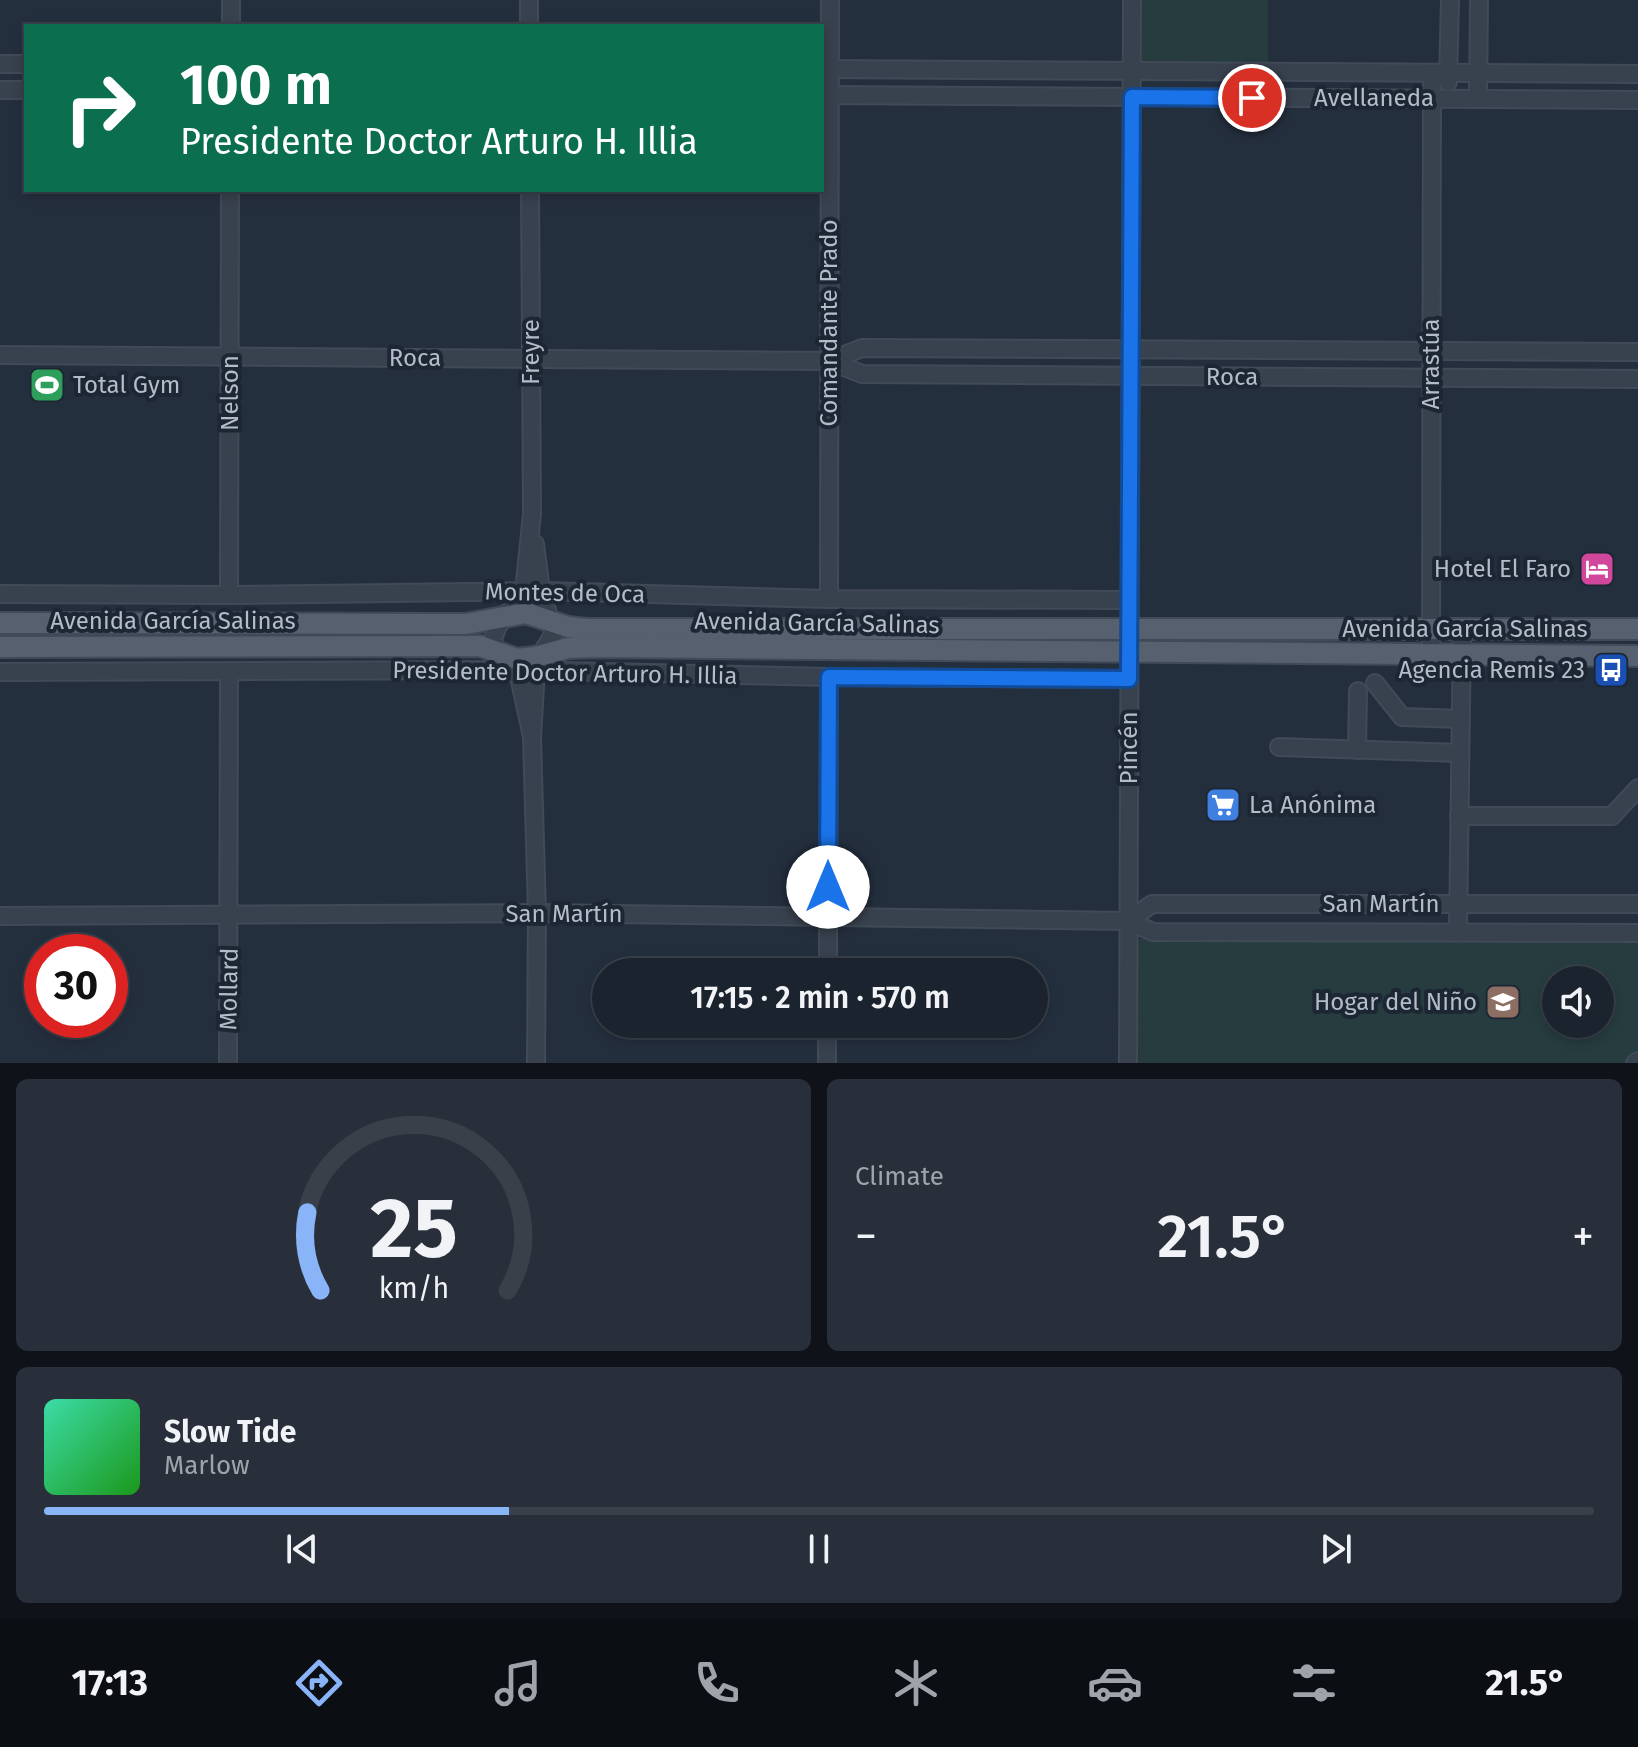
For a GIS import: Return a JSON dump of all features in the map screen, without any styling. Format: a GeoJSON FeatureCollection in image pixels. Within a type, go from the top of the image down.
{"type":"FeatureCollection","features":[{"type":"Feature","properties":{"kind":"main road","name":"Avenida García Salinas"},"geometry":{"type":"LineString","coordinates":[[0,623],[466,624],[517,614],[534,614],[552,622],[587,629],[1638,629]]}},
{"type":"Feature","properties":{"kind":"main road","name":"Avenida García Salinas"},"geometry":{"type":"LineString","coordinates":[[0,647],[480,646],[538,663],[568,648],[595,647],[1638,656]]}},
{"type":"Feature","properties":{"kind":"street"},"geometry":{"type":"LineString","coordinates":[[231,0],[231,24]]}},
{"type":"Feature","properties":{"kind":"street"},"geometry":{"type":"LineString","coordinates":[[529,0],[529,24]]}},
{"type":"Feature","properties":{"kind":"street","name":"Comandante Prado"},"geometry":{"type":"LineString","coordinates":[[829,599],[826,69],[830,0]]}},
{"type":"Feature","properties":{"kind":"street","name":"Pincén"},"geometry":{"type":"LineString","coordinates":[[1128,1063],[1132,0]]}},
{"type":"Feature","properties":{"kind":"street","name":"Arrastúa"},"geometry":{"type":"LineString","coordinates":[[1431,654],[1431,351],[1440,73],[1450,0]]}},
{"type":"Feature","properties":{"kind":"street"},"geometry":{"type":"LineString","coordinates":[[1478,99],[1479,0]]}},
{"type":"Feature","properties":{"kind":"street"},"geometry":{"type":"LineString","coordinates":[[0,64],[24,64]]}},
{"type":"Feature","properties":{"kind":"street","name":"Avellaneda"},"geometry":{"type":"LineString","coordinates":[[826,69],[1638,74]]}},
{"type":"Feature","properties":{"kind":"street"},"geometry":{"type":"LineString","coordinates":[[0,90],[24,90]]}},
{"type":"Feature","properties":{"kind":"street","name":"Avellaneda"},"geometry":{"type":"LineString","coordinates":[[826,95],[1638,100]]}},
{"type":"Feature","properties":{"kind":"street","name":"Nelson"},"geometry":{"type":"LineString","coordinates":[[229,595],[230,192]]}},
{"type":"Feature","properties":{"kind":"street","name":"Freyre"},"geometry":{"type":"LineString","coordinates":[[530,192],[532,591],[552,622]]}},
{"type":"Feature","properties":{"kind":"street","name":"Roca"},"geometry":{"type":"LineString","coordinates":[[829,361],[862,348],[1638,352]]}},
{"type":"Feature","properties":{"kind":"street","name":"Roca"},"geometry":{"type":"LineString","coordinates":[[0,355],[829,361],[862,374],[1638,379]]}},
{"type":"Feature","properties":{"kind":"street"},"geometry":{"type":"LineString","coordinates":[[532,591],[506,617],[495,634],[494,649],[521,683],[532,737]]}},
{"type":"Feature","properties":{"kind":"street","name":"Montes de Oca"},"geometry":{"type":"LineString","coordinates":[[0,594],[532,591],[829,599],[1130,600]]}},
{"type":"Feature","properties":{"kind":"street"},"geometry":{"type":"LineString","coordinates":[[536,1063],[537,913],[532,737],[538,663],[553,639],[552,622]]}},
{"type":"Feature","properties":{"kind":"street"},"geometry":{"type":"LineString","coordinates":[[1458,932],[1462,630]]}},
{"type":"Feature","properties":{"kind":"street","name":"Presidente Doctor Arturo H. Illia"},"geometry":{"type":"LineString","coordinates":[[0,672],[513,670],[538,663],[829,677],[1129,679]]}},
{"type":"Feature","properties":{"kind":"street"},"geometry":{"type":"LineString","coordinates":[[229,673],[230,914]]}},
{"type":"Feature","properties":{"kind":"street"},"geometry":{"type":"LineString","coordinates":[[828,958],[829,677]]}},
{"type":"Feature","properties":{"kind":"street"},"geometry":{"type":"LineString","coordinates":[[1375,683],[1402,717],[1461,719]]}},
{"type":"Feature","properties":{"kind":"street"},"geometry":{"type":"LineString","coordinates":[[1357,750],[1358,691]]}},
{"type":"Feature","properties":{"kind":"street"},"geometry":{"type":"LineString","coordinates":[[1279,747],[1460,753]]}},
{"type":"Feature","properties":{"kind":"street"},"geometry":{"type":"LineString","coordinates":[[1459,816],[1612,816],[1638,788]]}},
{"type":"Feature","properties":{"kind":"street","name":"San Martín"},"geometry":{"type":"LineString","coordinates":[[1128,921],[1152,904],[1638,904]]}},
{"type":"Feature","properties":{"kind":"street","name":"San Martín"},"geometry":{"type":"LineString","coordinates":[[0,916],[537,913],[1128,921],[1153,932],[1638,933]]}},
{"type":"Feature","properties":{"kind":"street","name":"Mollard"},"geometry":{"type":"LineString","coordinates":[[228,1063],[230,914]]}},
{"type":"Feature","properties":{"kind":"street"},"geometry":{"type":"LineString","coordinates":[[827,1038],[827,1063]]}},
{"type":"Feature","properties":{"kind":"green space"},"geometry":{"type":"Polygon","coordinates":[[[1142,0],[1268,0],[1268,66],[1142,66],[1142,0]]]}},
{"type":"Feature","properties":{"kind":"green space"},"geometry":{"type":"Polygon","coordinates":[[[1638,938],[1638,1063],[1133,1063],[1134,939],[1638,938]]]}},
{"type":"Feature","properties":{"kind":"place","name":"Total Gym"},"geometry":{"type":"Point","coordinates":[47,385]}},
{"type":"Feature","properties":{"kind":"place","name":"Hotel El Faro"},"geometry":{"type":"Point","coordinates":[1597,569]}},
{"type":"Feature","properties":{"kind":"place","name":"Agencia Remis 23"},"geometry":{"type":"Point","coordinates":[1611,670]}},
{"type":"Feature","properties":{"kind":"place","name":"La Anónima"},"geometry":{"type":"Point","coordinates":[1223,805]}},
{"type":"Feature","properties":{"kind":"place","name":"Hogar del Niño"},"geometry":{"type":"Point","coordinates":[1503,1002]}},
{"type":"Feature","properties":{"kind":"route"},"geometry":{"type":"LineString","coordinates":[[828,887],[829,677],[1129,679],[1132,97],[1252,98]]}}]}
